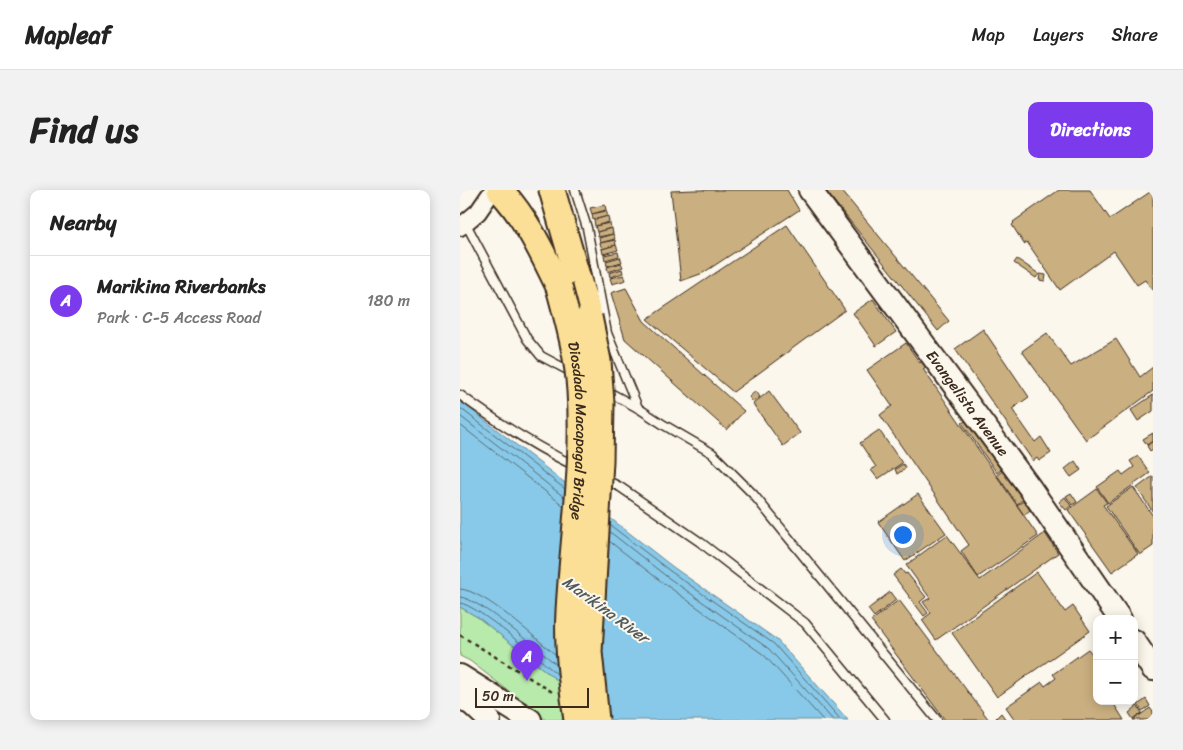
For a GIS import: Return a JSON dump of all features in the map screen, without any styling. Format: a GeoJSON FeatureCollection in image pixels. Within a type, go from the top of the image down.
{"type":"FeatureCollection","features":[{"type":"Feature","properties":{"kind":"main road","name":"Diosdado Macapagal Bridge"},"geometry":{"type":"LineString","coordinates":[[500,190],[511,202],[534,236],[559,287],[570,329],[580,390],[580,450],[569,613],[570,673],[577,720]]}},
{"type":"Feature","properties":{"kind":"main road","name":"Diosdado Macapagal Bridge"},"geometry":{"type":"LineString","coordinates":[[552,190],[589,317],[598,361],[601,403],[600,461],[589,652],[596,720]]}},
{"type":"Feature","properties":{"kind":"street"},"geometry":{"type":"LineString","coordinates":[[463,225],[478,212],[493,190]]}},
{"type":"Feature","properties":{"kind":"street","name":"Evangelista Avenue"},"geometry":{"type":"LineString","coordinates":[[810,190],[1030,488],[1117,615]]}},
{"type":"Feature","properties":{"kind":"street"},"geometry":{"type":"LineString","coordinates":[[1138,647],[1153,669]]}},
{"type":"Feature","properties":{"kind":"street"},"geometry":{"type":"LineString","coordinates":[[460,676],[530,720]]}},
{"type":"Feature","properties":{"kind":"street"},"geometry":{"type":"LineString","coordinates":[[460,696],[490,720]]}},
{"type":"Feature","properties":{"kind":"lane"},"geometry":{"type":"LineString","coordinates":[[575,190],[587,228],[607,333],[638,408]]}},
{"type":"Feature","properties":{"kind":"lane"},"geometry":{"type":"LineString","coordinates":[[463,225],[528,339],[541,356],[638,408],[664,426],[712,453],[753,494],[937,720]]}},
{"type":"Feature","properties":{"kind":"lane"},"geometry":{"type":"LineString","coordinates":[[460,395],[497,422],[543,450],[586,471]]}},
{"type":"Feature","properties":{"kind":"lane"},"geometry":{"type":"LineString","coordinates":[[594,475],[620,488],[700,542],[806,624],[885,720]]}},
{"type":"Feature","properties":{"kind":"path"},"geometry":{"type":"LineString","coordinates":[[460,635],[536,681],[560,698]]}},
{"type":"Feature","properties":{"kind":"green space"},"geometry":{"type":"Polygon","coordinates":[[[460,607],[479,618],[607,720],[546,720],[470,661],[460,656],[460,607]]]}},
{"type":"Feature","properties":{"kind":"water","name":"Marikina River"},"geometry":{"type":"Polygon","coordinates":[[[460,401],[673,567],[777,640],[848,720],[607,720],[479,618],[460,607],[460,401]]]}},
{"type":"Feature","properties":{"kind":"building"},"geometry":{"type":"Polygon","coordinates":[[[787,190],[799,210],[703,273],[681,281],[671,191],[787,190]]]}},
{"type":"Feature","properties":{"kind":"building"},"geometry":{"type":"Polygon","coordinates":[[[825,190],[841,190],[949,321],[938,331],[825,190]]]}},
{"type":"Feature","properties":{"kind":"building"},"geometry":{"type":"Polygon","coordinates":[[[1059,190],[1090,190],[1110,219],[1153,190],[1153,291],[1145,280],[1137,285],[1114,251],[1060,290],[1027,242],[1024,244],[1012,225],[1013,222],[1059,190]]]}},
{"type":"Feature","properties":{"kind":"building"},"geometry":{"type":"Polygon","coordinates":[[[605,205],[606,210],[592,214],[590,208],[605,205]]]}},
{"type":"Feature","properties":{"kind":"building"},"geometry":{"type":"Polygon","coordinates":[[[606,211],[608,216],[593,220],[592,214],[606,211]]]}},
{"type":"Feature","properties":{"kind":"building"},"geometry":{"type":"Polygon","coordinates":[[[608,216],[609,222],[595,226],[594,220],[608,216]]]}},
{"type":"Feature","properties":{"kind":"building"},"geometry":{"type":"Polygon","coordinates":[[[610,223],[611,228],[597,232],[595,226],[610,223]]]}},
{"type":"Feature","properties":{"kind":"building"},"geometry":{"type":"Polygon","coordinates":[[[787,225],[845,310],[733,392],[647,319],[787,225]]]}},
{"type":"Feature","properties":{"kind":"building"},"geometry":{"type":"Polygon","coordinates":[[[612,228],[613,234],[598,237],[597,232],[612,228]]]}},
{"type":"Feature","properties":{"kind":"building"},"geometry":{"type":"Polygon","coordinates":[[[613,234],[615,239],[600,243],[599,238],[613,234]]]}},
{"type":"Feature","properties":{"kind":"building"},"geometry":{"type":"Polygon","coordinates":[[[615,240],[616,245],[602,249],[600,243],[615,240]]]}},
{"type":"Feature","properties":{"kind":"building"},"geometry":{"type":"Polygon","coordinates":[[[616,245],[618,250],[603,254],[602,249],[616,245]]]}},
{"type":"Feature","properties":{"kind":"building"},"geometry":{"type":"Polygon","coordinates":[[[618,252],[619,256],[605,260],[604,255],[618,252]]]}},
{"type":"Feature","properties":{"kind":"building"},"geometry":{"type":"Polygon","coordinates":[[[620,257],[622,262],[607,266],[606,261],[620,257]]]}},
{"type":"Feature","properties":{"kind":"building"},"geometry":{"type":"Polygon","coordinates":[[[1017,259],[1039,274],[1036,278],[1014,263],[1017,259]]]}},
{"type":"Feature","properties":{"kind":"building"},"geometry":{"type":"Polygon","coordinates":[[[621,263],[623,267],[608,272],[607,267],[621,263]]]}},
{"type":"Feature","properties":{"kind":"building"},"geometry":{"type":"Polygon","coordinates":[[[622,269],[623,273],[610,277],[609,273],[622,269]]]}},
{"type":"Feature","properties":{"kind":"building"},"geometry":{"type":"Polygon","coordinates":[[[1040,274],[1046,275],[1045,281],[1039,280],[1040,274]]]}},
{"type":"Feature","properties":{"kind":"building"},"geometry":{"type":"Polygon","coordinates":[[[624,275],[626,280],[612,284],[610,278],[624,275]]]}},
{"type":"Feature","properties":{"kind":"building"},"geometry":{"type":"Polygon","coordinates":[[[626,288],[644,321],[744,411],[727,430],[625,339],[611,293],[626,288]]]}},
{"type":"Feature","properties":{"kind":"building"},"geometry":{"type":"Polygon","coordinates":[[[873,299],[896,332],[876,346],[853,313],[873,299]]]}},
{"type":"Feature","properties":{"kind":"building"},"geometry":{"type":"Polygon","coordinates":[[[983,329],[1029,397],[1012,409],[1035,442],[1041,437],[1051,453],[1039,461],[1037,458],[1033,461],[955,349],[983,329]]]}},
{"type":"Feature","properties":{"kind":"building"},"geometry":{"type":"Polygon","coordinates":[[[1047,333],[1071,366],[1116,339],[1140,377],[1153,367],[1153,391],[1086,440],[1022,351],[1047,333]]]}},
{"type":"Feature","properties":{"kind":"building"},"geometry":{"type":"Polygon","coordinates":[[[906,343],[920,363],[922,361],[926,367],[923,369],[1038,536],[978,577],[961,551],[969,545],[880,415],[892,406],[867,370],[906,343]]]}},
{"type":"Feature","properties":{"kind":"building"},"geometry":{"type":"Polygon","coordinates":[[[756,391],[760,397],[753,402],[749,397],[756,391]]]}},
{"type":"Feature","properties":{"kind":"building"},"geometry":{"type":"Polygon","coordinates":[[[769,391],[800,433],[783,446],[753,404],[769,391]]]}},
{"type":"Feature","properties":{"kind":"building"},"geometry":{"type":"Polygon","coordinates":[[[1153,395],[1153,411],[1138,421],[1131,410],[1153,395]]]}},
{"type":"Feature","properties":{"kind":"building"},"geometry":{"type":"Polygon","coordinates":[[[970,418],[1004,468],[997,473],[962,423],[970,418]]]}},
{"type":"Feature","properties":{"kind":"building"},"geometry":{"type":"Polygon","coordinates":[[[879,430],[902,463],[878,479],[871,470],[876,467],[860,443],[879,430]]]}},
{"type":"Feature","properties":{"kind":"building"},"geometry":{"type":"Polygon","coordinates":[[[1153,433],[1153,440],[1147,445],[1143,439],[1153,433]]]}},
{"type":"Feature","properties":{"kind":"building"},"geometry":{"type":"Polygon","coordinates":[[[1153,441],[1153,449],[1150,451],[1147,446],[1153,441]]]}},
{"type":"Feature","properties":{"kind":"building"},"geometry":{"type":"Polygon","coordinates":[[[1138,456],[1150,473],[1108,503],[1097,487],[1120,471],[1123,475],[1134,467],[1130,461],[1138,456]]]}},
{"type":"Feature","properties":{"kind":"building"},"geometry":{"type":"Polygon","coordinates":[[[1075,461],[1081,470],[1071,477],[1065,469],[1075,461]]]}},
{"type":"Feature","properties":{"kind":"building"},"geometry":{"type":"Polygon","coordinates":[[[903,464],[906,468],[897,474],[895,469],[903,464]]]}},
{"type":"Feature","properties":{"kind":"building"},"geometry":{"type":"Polygon","coordinates":[[[1005,469],[1025,498],[1017,504],[997,475],[1005,469]]]}},
{"type":"Feature","properties":{"kind":"building"},"geometry":{"type":"Polygon","coordinates":[[[1153,476],[1153,512],[1137,488],[1153,476]]]}},
{"type":"Feature","properties":{"kind":"building"},"geometry":{"type":"Polygon","coordinates":[[[1133,487],[1153,516],[1153,546],[1140,555],[1106,506],[1133,487]]]}},
{"type":"Feature","properties":{"kind":"building"},"geometry":{"type":"Polygon","coordinates":[[[1097,489],[1107,503],[1103,505],[1138,554],[1112,572],[1068,510],[1097,489]]]}},
{"type":"Feature","properties":{"kind":"building"},"geometry":{"type":"Polygon","coordinates":[[[1071,493],[1077,502],[1072,505],[1066,496],[1071,493]]]}},
{"type":"Feature","properties":{"kind":"building"},"geometry":{"type":"Polygon","coordinates":[[[918,494],[946,533],[905,561],[878,522],[918,494]]]}},
{"type":"Feature","properties":{"kind":"building"},"geometry":{"type":"Polygon","coordinates":[[[1065,497],[1071,506],[1066,510],[1059,502],[1065,497]]]}},
{"type":"Feature","properties":{"kind":"building"},"geometry":{"type":"Polygon","coordinates":[[[1024,501],[1030,510],[1024,515],[1017,505],[1024,501]]]}},
{"type":"Feature","properties":{"kind":"building"},"geometry":{"type":"Polygon","coordinates":[[[1045,533],[1058,553],[936,640],[922,620],[931,613],[923,602],[930,598],[906,565],[947,535],[980,580],[1045,533]]]}},
{"type":"Feature","properties":{"kind":"building"},"geometry":{"type":"Polygon","coordinates":[[[901,569],[905,574],[907,573],[926,597],[920,602],[928,613],[924,616],[893,575],[901,569]]]}},
{"type":"Feature","properties":{"kind":"building"},"geometry":{"type":"Polygon","coordinates":[[[1037,572],[1065,612],[1073,606],[1090,631],[997,697],[952,633],[1037,572]]]}},
{"type":"Feature","properties":{"kind":"building"},"geometry":{"type":"Polygon","coordinates":[[[890,592],[896,600],[874,617],[868,609],[890,592]]]}},
{"type":"Feature","properties":{"kind":"building"},"geometry":{"type":"Polygon","coordinates":[[[899,600],[989,720],[945,720],[871,621],[899,600]]]}},
{"type":"Feature","properties":{"kind":"building"},"geometry":{"type":"Polygon","coordinates":[[[1088,649],[1093,655],[1093,705],[1115,705],[1124,720],[1015,720],[1006,707],[1042,682],[1045,686],[1056,678],[1053,674],[1088,649]]]}},
{"type":"Feature","properties":{"kind":"building"},"geometry":{"type":"Polygon","coordinates":[[[1146,699],[1150,706],[1142,711],[1138,705],[1146,699]]]}},
{"type":"Feature","properties":{"kind":"building"},"geometry":{"type":"Polygon","coordinates":[[[1137,706],[1142,713],[1133,719],[1129,713],[1137,706]]]}},
{"type":"Feature","properties":{"kind":"building"},"geometry":{"type":"Polygon","coordinates":[[[1150,708],[1153,712],[1153,720],[1133,720],[1150,708]]]}},
{"type":"Feature","properties":{"kind":"building"},"geometry":{"type":"Polygon","coordinates":[[[1001,713],[1006,720],[997,720],[996,718],[1001,713]]]}},
{"type":"Feature","properties":{"kind":"place","name":"Marikina Riverbanks"},"geometry":{"type":"Point","coordinates":[527,681]}}]}
